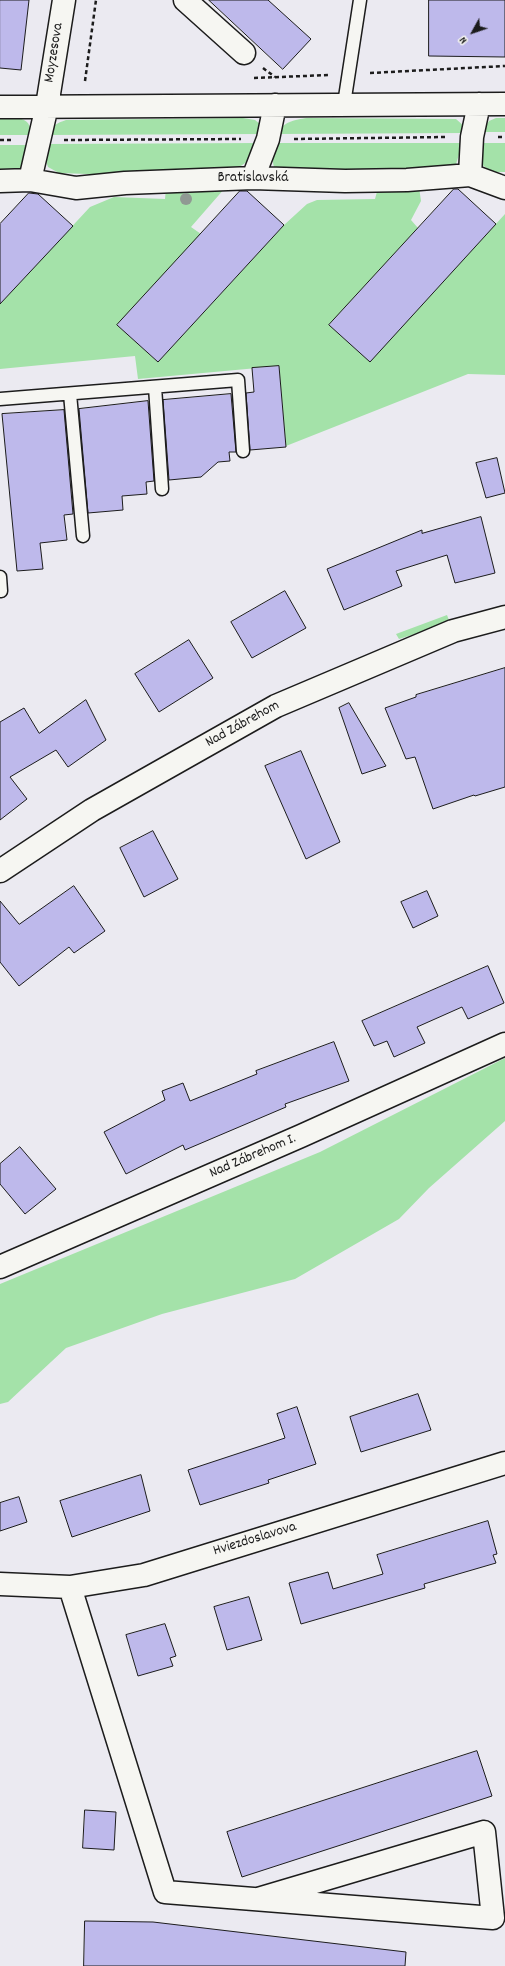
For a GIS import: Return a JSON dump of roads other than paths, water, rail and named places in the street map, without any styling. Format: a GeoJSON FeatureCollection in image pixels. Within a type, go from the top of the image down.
{"type":"FeatureCollection","features":[{"type":"Feature","properties":{"kind":"street","name":"Moyzesova"},"geometry":{"type":"LineString","coordinates":[[30,180],[46,106],[64,0]]}},
{"type":"Feature","properties":{"kind":"street"},"geometry":{"type":"LineString","coordinates":[[185,0],[244,53]]}},
{"type":"Feature","properties":{"kind":"street"},"geometry":{"type":"LineString","coordinates":[[470,175],[472,137],[479,104]]}},
{"type":"Feature","properties":{"kind":"street"},"geometry":{"type":"LineString","coordinates":[[0,107],[505,104]]}},
{"type":"Feature","properties":{"kind":"street"},"geometry":{"type":"LineString","coordinates":[[253,178],[268,139],[275,105]]}},
{"type":"Feature","properties":{"kind":"street","name":"Bratislavská"},"geometry":{"type":"LineString","coordinates":[[0,181],[30,180],[76,188],[125,183],[253,178],[345,181],[407,180],[470,175],[505,188]]}},
{"type":"Feature","properties":{"kind":"street","name":"Nad Zábrehom"},"geometry":{"type":"LineString","coordinates":[[0,871],[92,810],[276,706],[453,630],[505,618]]}},
{"type":"Feature","properties":{"kind":"street","name":"Nad Zábrehom I."},"geometry":{"type":"LineString","coordinates":[[0,1267],[301,1136],[505,1044]]}},
{"type":"Feature","properties":{"kind":"street","name":"Hviezdoslavova"},"geometry":{"type":"LineString","coordinates":[[0,1584],[70,1587],[144,1575],[505,1463]]}},
{"type":"Feature","properties":{"kind":"street"},"geometry":{"type":"LineString","coordinates":[[70,1587],[165,1892],[258,1900],[493,1918],[484,1832],[258,1900]]}},
{"type":"Feature","properties":{"kind":"lane"},"geometry":{"type":"LineString","coordinates":[[344,104],[360,0]]}},
{"type":"Feature","properties":{"kind":"lane"},"geometry":{"type":"LineString","coordinates":[[0,400],[238,380],[243,452]]}},
{"type":"Feature","properties":{"kind":"lane"},"geometry":{"type":"LineString","coordinates":[[155,387],[162,489]]}},
{"type":"Feature","properties":{"kind":"lane"},"geometry":{"type":"LineString","coordinates":[[70,394],[83,536]]}},
{"type":"Feature","properties":{"kind":"lane"},"geometry":{"type":"LineString","coordinates":[[0,577],[1,590]]}}]}
